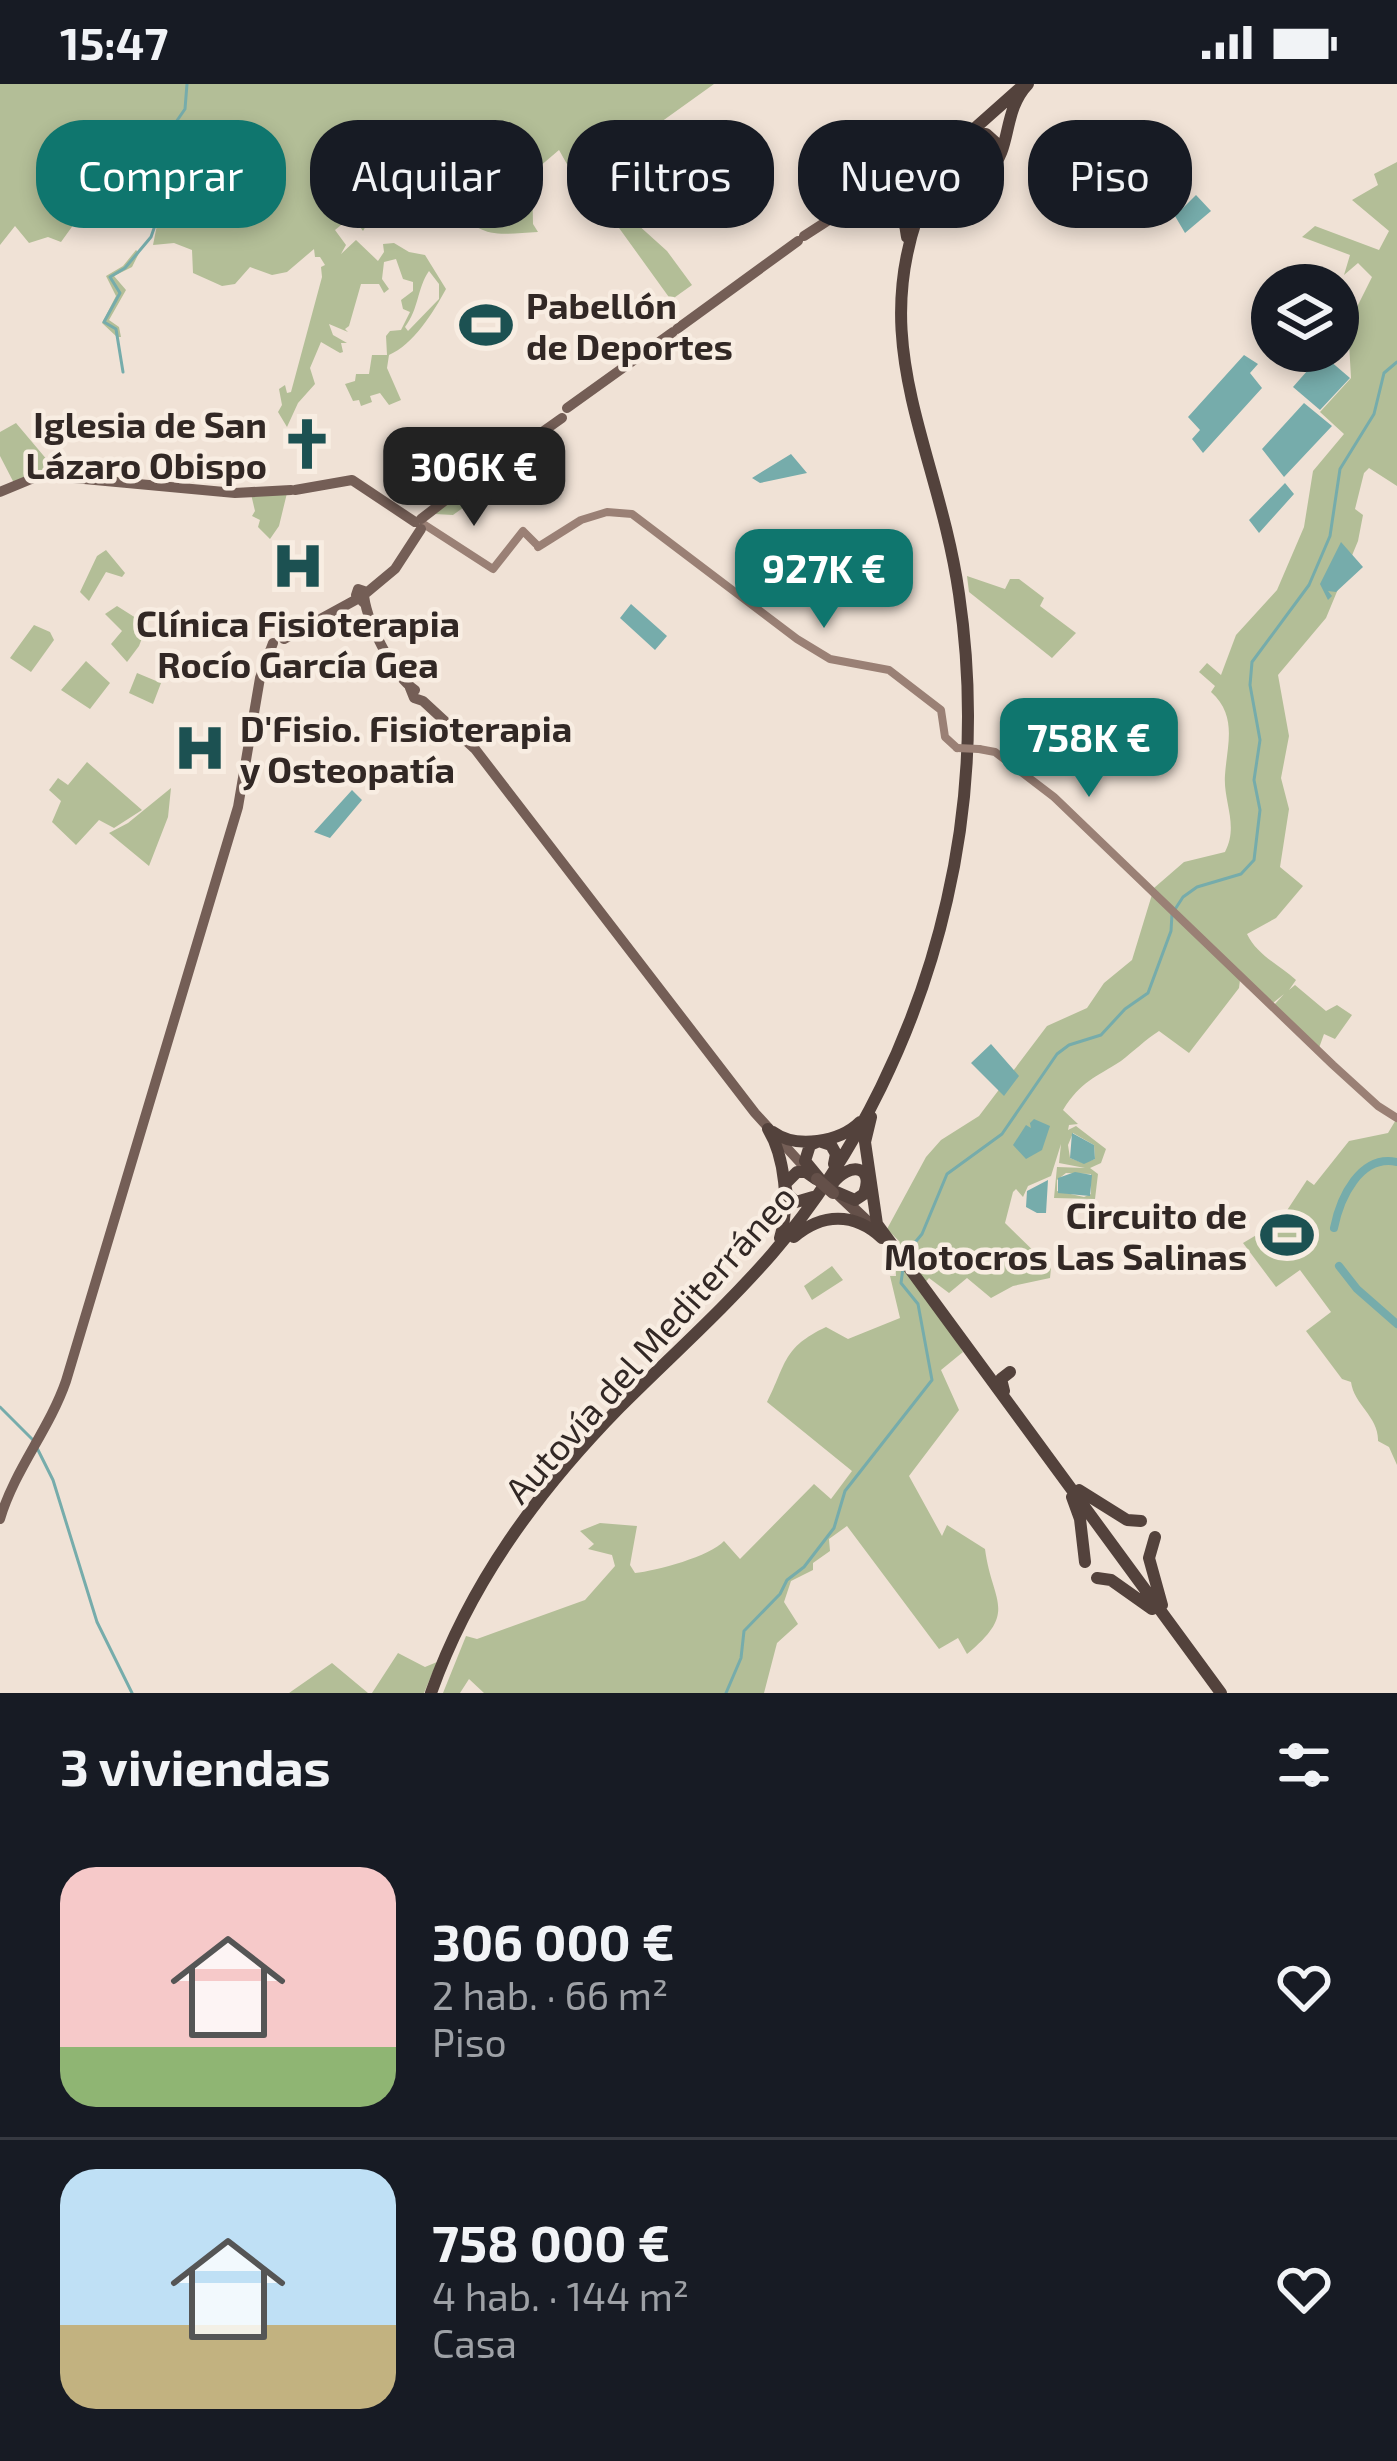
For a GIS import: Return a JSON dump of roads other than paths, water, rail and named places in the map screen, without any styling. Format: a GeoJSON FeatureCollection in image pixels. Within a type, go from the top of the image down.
{"type":"FeatureCollection","features":[{"type":"Feature","properties":{"kind":"highway"},"geometry":{"type":"LineString","coordinates":[[1004,139],[1010,110],[1024,84]]}},
{"type":"Feature","properties":{"kind":"highway","name":"Autovía del Mediterráneo"},"geometry":{"type":"LineString","coordinates":[[984,120],[1024,84]]}},
{"type":"Feature","properties":{"kind":"highway"},"geometry":{"type":"LineString","coordinates":[[903,228],[905,262]]}},
{"type":"Feature","properties":{"kind":"highway","name":"Autovía del Mediterráneo"},"geometry":{"type":"LineString","coordinates":[[761,1270],[835,1168],[892,1063],[920,995],[947,902],[963,808],[968,706],[957,578],[904,370],[901,300],[905,262],[917,228]]}},
{"type":"Feature","properties":{"kind":"highway","name":"Autovía del Mediterráneo"},"geometry":{"type":"LineString","coordinates":[[434,1693],[479,1586],[538,1501],[610,1418],[761,1270],[825,1192],[910,1034],[941,944],[963,845],[972,741],[970,649],[948,511],[910,377],[901,300]]}},
{"type":"Feature","properties":{"kind":"highway"},"geometry":{"type":"LineString","coordinates":[[761,1270],[866,1119],[892,1063]]}},
{"type":"Feature","properties":{"kind":"highway"},"geometry":{"type":"LineString","coordinates":[[768,1129],[803,1142],[843,1134],[866,1119]]}},
{"type":"Feature","properties":{"kind":"highway"},"geometry":{"type":"LineString","coordinates":[[866,1119],[875,1217],[1168,1623]]}},
{"type":"Feature","properties":{"kind":"highway"},"geometry":{"type":"LineString","coordinates":[[768,1129],[781,1156],[784,1220],[779,1243]]}},
{"type":"Feature","properties":{"kind":"highway"},"geometry":{"type":"LineString","coordinates":[[794,1237],[844,1170],[859,1169],[866,1178],[867,1189],[860,1198],[849,1200],[834,1192]]}},
{"type":"Feature","properties":{"kind":"highway"},"geometry":{"type":"LineString","coordinates":[[814,1196],[796,1202],[787,1194],[789,1176],[802,1172],[822,1176],[919,1282],[1219,1693]]}},
{"type":"Feature","properties":{"kind":"highway"},"geometry":{"type":"LineString","coordinates":[[834,1192],[893,1246]]}},
{"type":"Feature","properties":{"kind":"highway"},"geometry":{"type":"LineString","coordinates":[[761,1270],[810,1224],[829,1218],[852,1220],[875,1232]]}},
{"type":"Feature","properties":{"kind":"highway"},"geometry":{"type":"LineString","coordinates":[[985,1367],[996,1376],[1009,1371],[1000,1383],[1018,1412]]}},
{"type":"Feature","properties":{"kind":"highway"},"geometry":{"type":"LineString","coordinates":[[1054,1462],[1084,1494],[1126,1520],[1141,1521]]}},
{"type":"Feature","properties":{"kind":"highway"},"geometry":{"type":"LineString","coordinates":[[1062,1480],[1078,1510],[1085,1562]]}},
{"type":"Feature","properties":{"kind":"highway"},"geometry":{"type":"LineString","coordinates":[[1155,1537],[1150,1558],[1168,1623]]}},
{"type":"Feature","properties":{"kind":"highway"},"geometry":{"type":"LineString","coordinates":[[1097,1578],[1124,1588],[1168,1623]]}},
{"type":"Feature","properties":{"kind":"main road"},"geometry":{"type":"LineString","coordinates":[[0,1519],[10,1486],[66,1381],[240,799],[260,674],[280,641],[361,596],[395,569],[420,524],[819,228]]}},
{"type":"Feature","properties":{"kind":"main road"},"geometry":{"type":"LineString","coordinates":[[0,492],[42,479],[240,493],[296,490],[350,479],[494,569],[526,530],[537,545],[579,520],[607,512],[632,514],[823,656],[880,667],[896,675],[941,710],[947,742],[957,748],[995,752],[1054,797],[1378,1106],[1397,1118]]}},
{"type":"Feature","properties":{"kind":"main road"},"geometry":{"type":"LineString","coordinates":[[361,596],[415,693],[475,749],[768,1129],[822,1176]]}},
{"type":"Feature","properties":{"kind":"water"},"geometry":{"type":"Polygon","coordinates":[[[1196,195],[1211,211],[1192,227],[1196,195]]]}},
{"type":"Feature","properties":{"kind":"water"},"geometry":{"type":"Polygon","coordinates":[[[1244,355],[1251,360],[1250,373],[1262,388],[1203,453],[1192,439],[1200,430],[1188,417],[1244,355]]]}},
{"type":"Feature","properties":{"kind":"water"},"geometry":{"type":"Polygon","coordinates":[[[1306,372],[1343,372],[1350,378],[1320,410],[1293,387],[1306,372]]]}},
{"type":"Feature","properties":{"kind":"water"},"geometry":{"type":"Polygon","coordinates":[[[1304,403],[1332,426],[1284,477],[1262,449],[1304,403]]]}},
{"type":"Feature","properties":{"kind":"water"},"geometry":{"type":"Polygon","coordinates":[[[791,454],[807,473],[760,483],[752,478],[791,454]]]}},
{"type":"Feature","properties":{"kind":"water"},"geometry":{"type":"Polygon","coordinates":[[[1285,483],[1294,494],[1259,533],[1249,520],[1285,483]]]}},
{"type":"Feature","properties":{"kind":"water"},"geometry":{"type":"Polygon","coordinates":[[[1341,542],[1363,567],[1336,592],[1328,591],[1332,596],[1328,600],[1320,584],[1341,542]]]}},
{"type":"Feature","properties":{"kind":"water"},"geometry":{"type":"Polygon","coordinates":[[[631,604],[667,636],[655,650],[620,618],[631,604]]]}},
{"type":"Feature","properties":{"kind":"water"},"geometry":{"type":"Polygon","coordinates":[[[352,790],[362,800],[330,838],[314,832],[352,790]]]}},
{"type":"Feature","properties":{"kind":"water"},"geometry":{"type":"Polygon","coordinates":[[[991,1044],[1019,1076],[1004,1096],[971,1063],[991,1044]]]}},
{"type":"Feature","properties":{"kind":"water"},"geometry":{"type":"Polygon","coordinates":[[[1029,1119],[1050,1126],[1042,1150],[1026,1159],[1013,1145],[1026,1125],[1031,1128],[1029,1119]]]}},
{"type":"Feature","properties":{"kind":"water"},"geometry":{"type":"Polygon","coordinates":[[[1072,1133],[1094,1145],[1095,1159],[1084,1164],[1070,1158],[1072,1133]]]}},
{"type":"Feature","properties":{"kind":"water"},"geometry":{"type":"Polygon","coordinates":[[[1075,1172],[1092,1175],[1090,1196],[1058,1193],[1058,1178],[1075,1172]]]}},
{"type":"Feature","properties":{"kind":"water"},"geometry":{"type":"Polygon","coordinates":[[[1048,1180],[1046,1213],[1026,1207],[1027,1191],[1048,1180]]]}},
{"type":"Feature","properties":{"kind":"waterway"},"geometry":{"type":"LineString","coordinates":[[123,372],[116,329],[104,322],[120,293],[110,277],[125,268],[151,237],[166,207],[171,169],[184,143],[176,122],[185,109],[187,84]]}},
{"type":"Feature","properties":{"kind":"waterway"},"geometry":{"type":"LineString","coordinates":[[907,1252],[922,1234],[947,1174],[1002,1134],[1057,1054],[1101,1035],[1148,993],[1171,931],[1172,914],[1183,897],[1197,887],[1241,874],[1254,860],[1260,810],[1254,780],[1260,740],[1250,685],[1252,662],[1309,585],[1330,536],[1340,469],[1374,414],[1384,373],[1397,362]]}},
{"type":"Feature","properties":{"kind":"waterway"},"geometry":{"type":"LineString","coordinates":[[1334,1228],[1341,1204],[1362,1171],[1384,1161],[1397,1162]]}},
{"type":"Feature","properties":{"kind":"waterway"},"geometry":{"type":"LineString","coordinates":[[1339,1266],[1397,1324]]}},
{"type":"Feature","properties":{"kind":"waterway"},"geometry":{"type":"LineString","coordinates":[[726,1693],[741,1658],[744,1631],[834,1528],[845,1491],[932,1380],[918,1304],[901,1283],[903,1268]]}},
{"type":"Feature","properties":{"kind":"waterway"},"geometry":{"type":"LineString","coordinates":[[0,1407],[33,1440]]}},
{"type":"Feature","properties":{"kind":"waterway"},"geometry":{"type":"LineString","coordinates":[[37,1448],[53,1480],[97,1622],[132,1693]]}},
{"type":"Feature","properties":{"kind":"place","name":"Pabellón de Deportes"},"geometry":{"type":"Point","coordinates":[486,325]}},
{"type":"Feature","properties":{"kind":"place","name":"Iglesia de San Lázaro Obispo"},"geometry":{"type":"Point","coordinates":[307,444]}},
{"type":"Feature","properties":{"kind":"place","name":"Clínica Fisioterapia Rocío García Gea"},"geometry":{"type":"Point","coordinates":[298,566]}},
{"type":"Feature","properties":{"kind":"place","name":"D'Fisio. Fisioterapia y Osteopatía"},"geometry":{"type":"Point","coordinates":[200,748]}},
{"type":"Feature","properties":{"kind":"place","name":"Circuito de Motocros Las Salinas"},"geometry":{"type":"Point","coordinates":[1287,1235]}}]}
